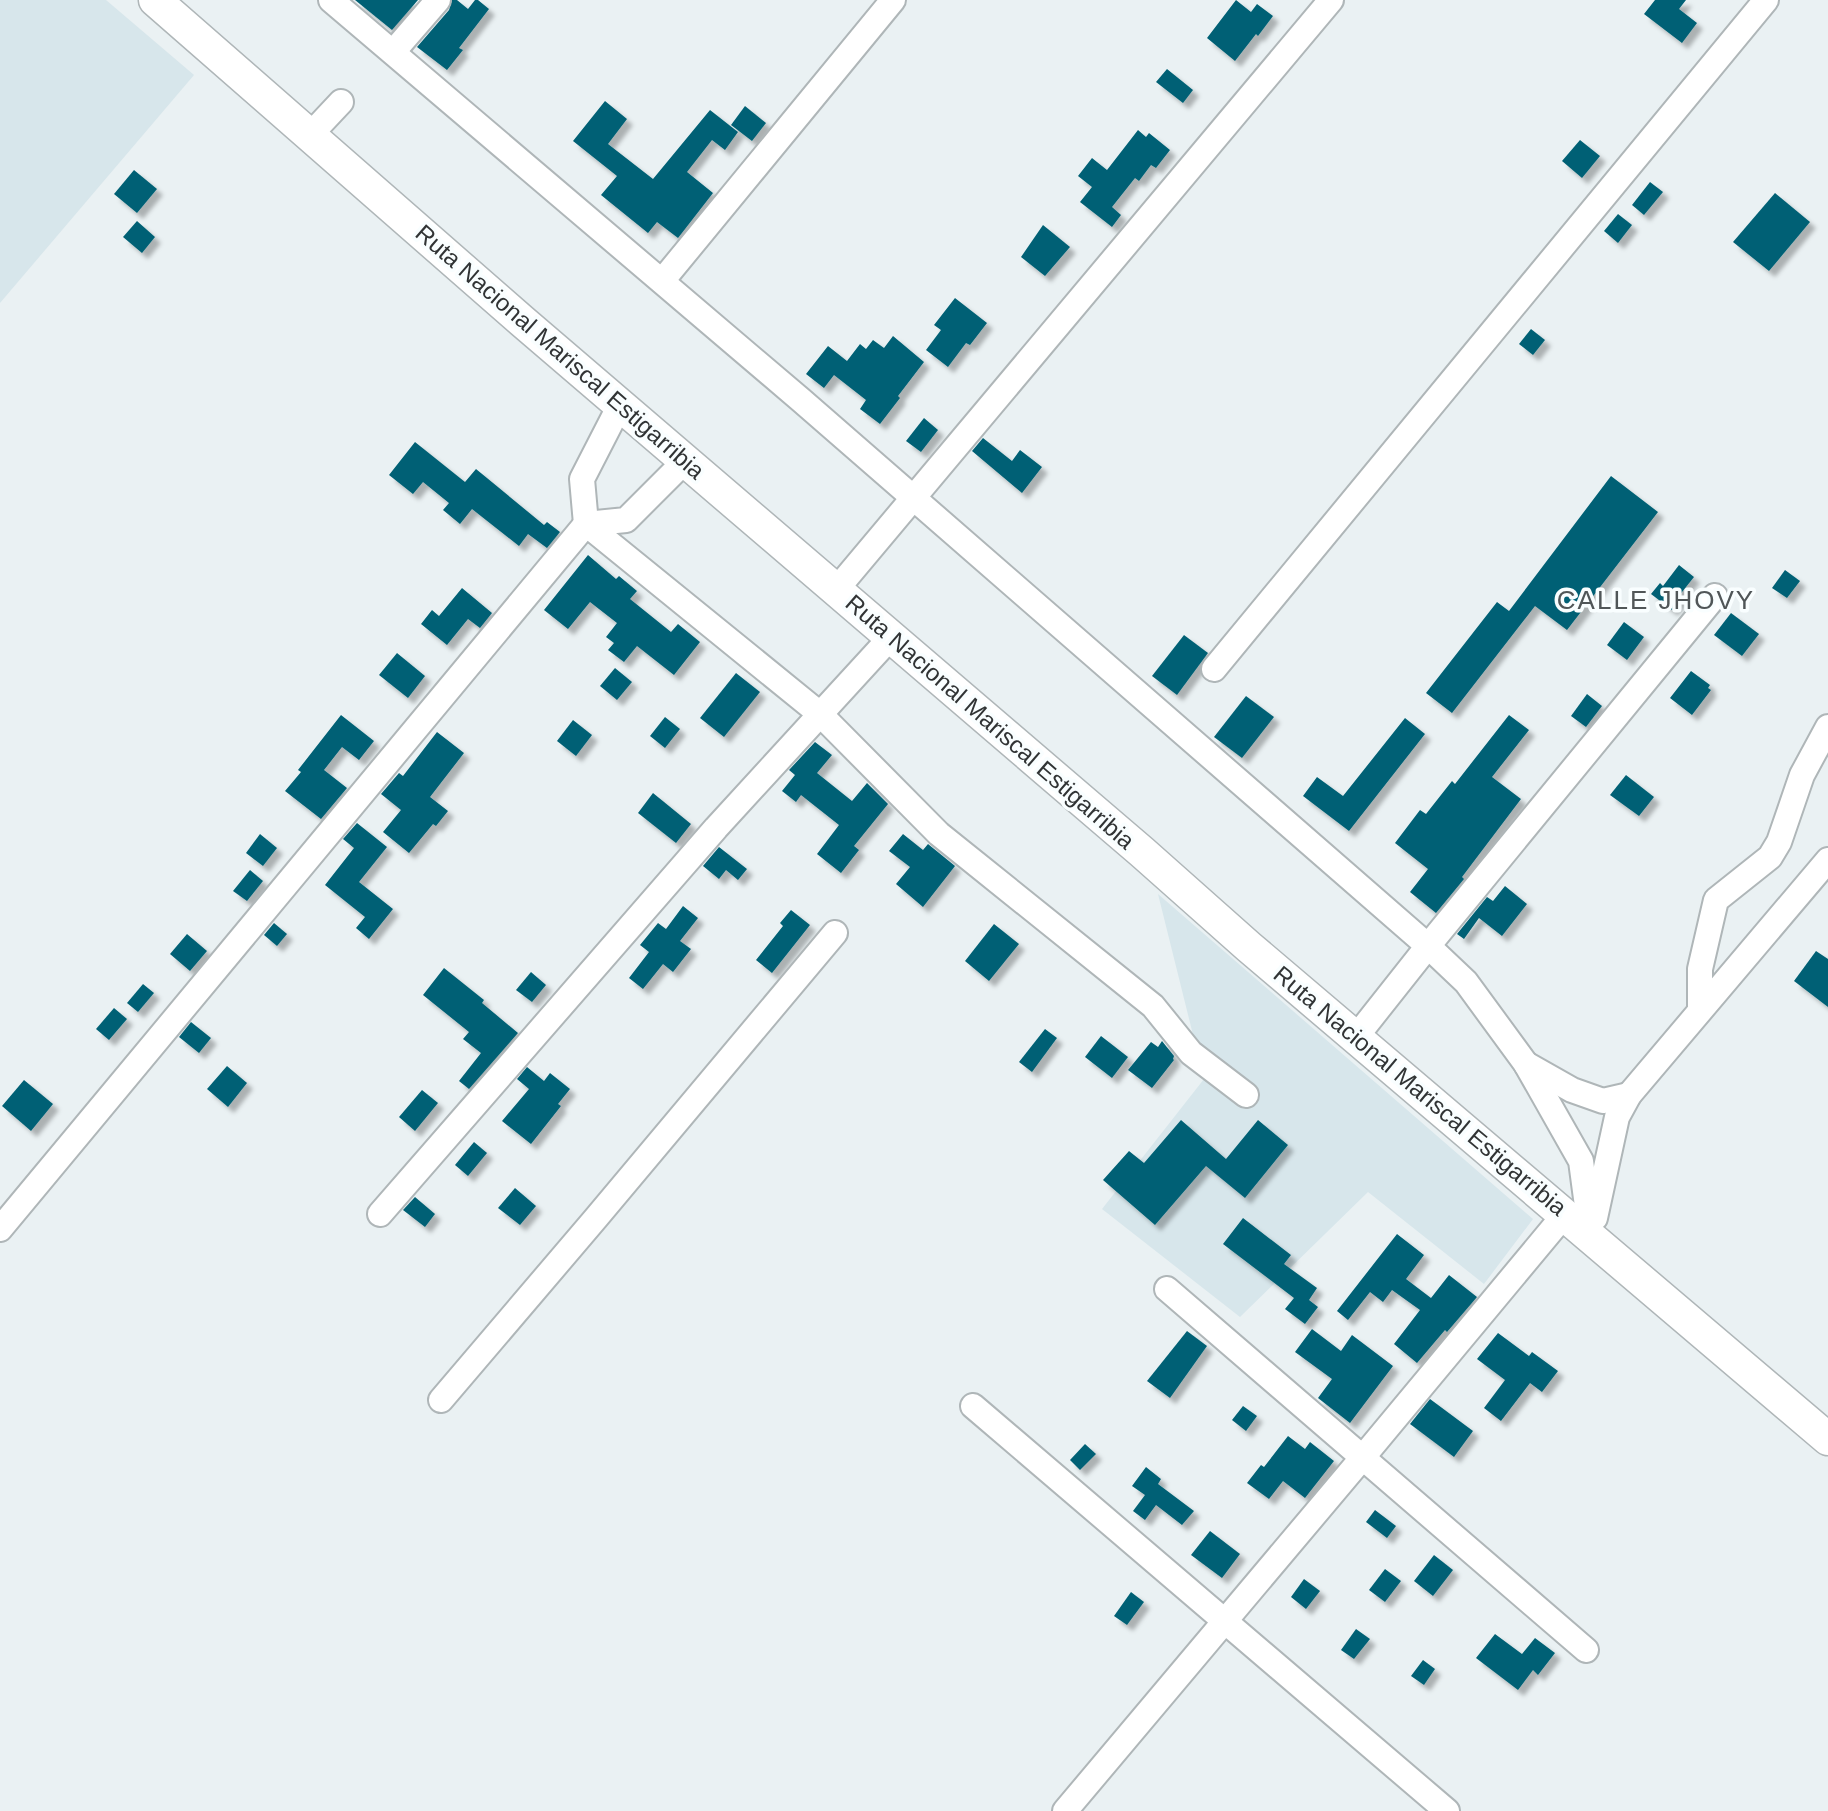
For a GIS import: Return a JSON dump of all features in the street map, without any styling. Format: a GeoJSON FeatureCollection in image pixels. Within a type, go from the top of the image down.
{"type":"FeatureCollection","features":[{"type":"Feature","properties":{"kind":"main road","name":"Ruta Nacional Mariscal Estigarribia"},"geometry":{"type":"LineString","coordinates":[[155,0],[507,308],[1166,872],[1249,947],[1828,1439]]}},
{"type":"Feature","properties":{"kind":"street"},"geometry":{"type":"LineString","coordinates":[[331,0],[912,497],[1466,982],[1525,1064],[1581,1161],[1591,1236]]}},
{"type":"Feature","properties":{"kind":"street"},"geometry":{"type":"LineString","coordinates":[[393,52],[438,0]]}},
{"type":"Feature","properties":{"kind":"street"},"geometry":{"type":"LineString","coordinates":[[662,281],[893,0]]}},
{"type":"Feature","properties":{"kind":"street"},"geometry":{"type":"LineString","coordinates":[[836,590],[1331,0]]}},
{"type":"Feature","properties":{"kind":"street"},"geometry":{"type":"LineString","coordinates":[[1214,669],[1766,0]]}},
{"type":"Feature","properties":{"kind":"street"},"geometry":{"type":"LineString","coordinates":[[310,135],[341,102]]}},
{"type":"Feature","properties":{"kind":"street"},"geometry":{"type":"LineString","coordinates":[[620,405],[582,479],[586,524],[820,714],[939,834],[1153,1006],[1191,1053],[1246,1095]]}},
{"type":"Feature","properties":{"kind":"street"},"geometry":{"type":"LineString","coordinates":[[0,1228],[586,524],[626,520],[685,461]]}},
{"type":"Feature","properties":{"kind":"street"},"geometry":{"type":"LineString","coordinates":[[1356,1037],[1715,596]]}},
{"type":"Feature","properties":{"kind":"street"},"geometry":{"type":"LineString","coordinates":[[380,1214],[716,828],[891,637]]}},
{"type":"Feature","properties":{"kind":"street"},"geometry":{"type":"LineString","coordinates":[[1700,1010],[1700,969],[1716,900],[1770,858],[1779,842],[1802,775],[1828,727]]}},
{"type":"Feature","properties":{"kind":"street"},"geometry":{"type":"LineString","coordinates":[[1591,1236],[1617,1117],[1629,1095],[1828,860]]}},
{"type":"Feature","properties":{"kind":"street"},"geometry":{"type":"LineString","coordinates":[[440,1399],[605,1208],[835,933]]}},
{"type":"Feature","properties":{"kind":"street"},"geometry":{"type":"LineString","coordinates":[[1525,1064],[1573,1090],[1603,1101],[1629,1095]]}},
{"type":"Feature","properties":{"kind":"street"},"geometry":{"type":"LineString","coordinates":[[1065,1811],[1564,1214]]}},
{"type":"Feature","properties":{"kind":"street"},"geometry":{"type":"LineString","coordinates":[[1167,1289],[1587,1650]]}},
{"type":"Feature","properties":{"kind":"street"},"geometry":{"type":"LineString","coordinates":[[973,1406],[1447,1811]]}},
{"type":"Feature","properties":{"kind":"shaded area"},"geometry":{"type":"Polygon","coordinates":[[[0,0],[106,0],[194,75],[0,303],[0,0]]]}},
{"type":"Feature","properties":{"kind":"shaded area"},"geometry":{"type":"Polygon","coordinates":[[[1158,894],[1533,1219],[1484,1284],[1368,1192],[1240,1317],[1102,1209],[1204,1079],[1158,894]]]}},
{"type":"Feature","properties":{"kind":"building"},"geometry":{"type":"Polygon","coordinates":[[[355,0],[418,0],[392,30],[355,0]]]}},
{"type":"Feature","properties":{"kind":"building"},"geometry":{"type":"Polygon","coordinates":[[[452,0],[457,0],[468,9],[478,0],[489,9],[459,48],[463,50],[447,70],[417,47],[449,10],[452,0]]]}},
{"type":"Feature","properties":{"kind":"building"},"geometry":{"type":"Polygon","coordinates":[[[1236,0],[1251,12],[1257,4],[1273,16],[1235,61],[1207,38],[1236,0]]]}},
{"type":"Feature","properties":{"kind":"building"},"geometry":{"type":"Polygon","coordinates":[[[1655,0],[1686,0],[1679,9],[1697,23],[1682,43],[1644,14],[1655,0]]]}},
{"type":"Feature","properties":{"kind":"building"},"geometry":{"type":"Polygon","coordinates":[[[1167,69],[1193,90],[1183,103],[1156,82],[1167,69]]]}},
{"type":"Feature","properties":{"kind":"building"},"geometry":{"type":"Polygon","coordinates":[[[605,101],[627,119],[608,144],[653,179],[710,110],[738,132],[725,150],[712,140],[687,172],[713,193],[678,238],[657,222],[648,233],[601,195],[617,176],[573,141],[605,101]]]}},
{"type":"Feature","properties":{"kind":"building"},"geometry":{"type":"Polygon","coordinates":[[[745,106],[766,123],[752,141],[731,125],[745,106]]]}},
{"type":"Feature","properties":{"kind":"building"},"geometry":{"type":"Polygon","coordinates":[[[1138,130],[1146,137],[1149,133],[1170,150],[1156,168],[1151,165],[1139,181],[1135,178],[1112,207],[1121,215],[1112,227],[1080,202],[1092,187],[1078,176],[1092,158],[1107,170],[1138,130]]]}},
{"type":"Feature","properties":{"kind":"building"},"geometry":{"type":"Polygon","coordinates":[[[1580,140],[1600,156],[1582,178],[1562,161],[1580,140]]]}},
{"type":"Feature","properties":{"kind":"building"},"geometry":{"type":"Polygon","coordinates":[[[134,170],[157,189],[137,213],[114,194],[134,170]]]}},
{"type":"Feature","properties":{"kind":"building"},"geometry":{"type":"Polygon","coordinates":[[[1650,182],[1663,192],[1644,215],[1632,205],[1650,182]]]}},
{"type":"Feature","properties":{"kind":"building"},"geometry":{"type":"Polygon","coordinates":[[[1775,193],[1810,222],[1769,271],[1733,242],[1775,193]]]}},
{"type":"Feature","properties":{"kind":"building"},"geometry":{"type":"Polygon","coordinates":[[[1618,214],[1632,225],[1618,243],[1604,231],[1618,214]]]}},
{"type":"Feature","properties":{"kind":"building"},"geometry":{"type":"Polygon","coordinates":[[[137,221],[155,237],[142,253],[123,237],[137,221]]]}},
{"type":"Feature","properties":{"kind":"building"},"geometry":{"type":"Polygon","coordinates":[[[1043,225],[1070,247],[1045,276],[1021,257],[1043,225]]]}},
{"type":"Feature","properties":{"kind":"building"},"geometry":{"type":"Polygon","coordinates":[[[955,298],[987,323],[970,345],[966,343],[948,367],[926,350],[941,330],[934,325],[955,298]]]}},
{"type":"Feature","properties":{"kind":"building"},"geometry":{"type":"Polygon","coordinates":[[[1531,329],[1545,340],[1533,355],[1519,344],[1531,329]]]}},
{"type":"Feature","properties":{"kind":"building"},"geometry":{"type":"Polygon","coordinates":[[[893,336],[924,362],[880,424],[860,409],[866,400],[834,375],[824,388],[806,374],[828,346],[847,361],[860,344],[866,349],[873,340],[884,348],[893,336]]]}},
{"type":"Feature","properties":{"kind":"building"},"geometry":{"type":"Polygon","coordinates":[[[924,418],[938,430],[921,452],[906,441],[924,418]]]}},
{"type":"Feature","properties":{"kind":"building"},"geometry":{"type":"Polygon","coordinates":[[[983,438],[1012,461],[1020,450],[1042,467],[1022,493],[972,451],[983,438]]]}},
{"type":"Feature","properties":{"kind":"building"},"geometry":{"type":"Polygon","coordinates":[[[415,442],[465,482],[476,469],[544,525],[547,522],[560,532],[547,548],[528,534],[519,546],[472,509],[460,524],[443,510],[449,503],[423,482],[413,494],[389,475],[415,442]]]}},
{"type":"Feature","properties":{"kind":"building"},"geometry":{"type":"Polygon","coordinates":[[[1611,476],[1658,512],[1567,630],[1535,606],[1452,713],[1426,693],[1497,602],[1509,611],[1611,476]]]}},
{"type":"Feature","properties":{"kind":"building"},"geometry":{"type":"Polygon","coordinates":[[[588,555],[616,579],[619,576],[637,591],[630,599],[671,632],[678,624],[700,642],[674,675],[637,646],[624,662],[608,650],[614,643],[606,637],[617,623],[590,602],[568,629],[544,610],[588,555]]]}},
{"type":"Feature","properties":{"kind":"building"},"geometry":{"type":"Polygon","coordinates":[[[1679,565],[1694,577],[1678,597],[1681,599],[1672,610],[1651,594],[1660,583],[1663,586],[1679,565]]]}},
{"type":"Feature","properties":{"kind":"building"},"geometry":{"type":"Polygon","coordinates":[[[1785,570],[1800,581],[1787,598],[1772,588],[1785,570]]]}},
{"type":"Feature","properties":{"kind":"building"},"geometry":{"type":"Polygon","coordinates":[[[462,588],[492,613],[480,628],[468,619],[447,645],[421,624],[432,610],[439,616],[462,588]]]}},
{"type":"Feature","properties":{"kind":"building"},"geometry":{"type":"Polygon","coordinates":[[[1731,613],[1759,634],[1742,656],[1714,635],[1731,613]]]}},
{"type":"Feature","properties":{"kind":"building"},"geometry":{"type":"Polygon","coordinates":[[[1624,622],[1644,637],[1627,660],[1607,645],[1624,622]]]}},
{"type":"Feature","properties":{"kind":"building"},"geometry":{"type":"Polygon","coordinates":[[[1184,635],[1208,653],[1177,695],[1152,676],[1184,635]]]}},
{"type":"Feature","properties":{"kind":"building"},"geometry":{"type":"Polygon","coordinates":[[[397,653],[425,676],[408,698],[379,675],[397,653]]]}},
{"type":"Feature","properties":{"kind":"building"},"geometry":{"type":"Polygon","coordinates":[[[615,668],[632,682],[617,700],[600,686],[615,668]]]}},
{"type":"Feature","properties":{"kind":"building"},"geometry":{"type":"Polygon","coordinates":[[[1691,671],[1710,685],[1708,688],[1711,690],[1692,715],[1670,698],[1691,671]]]}},
{"type":"Feature","properties":{"kind":"building"},"geometry":{"type":"Polygon","coordinates":[[[736,673],[760,692],[724,737],[700,718],[736,673]]]}},
{"type":"Feature","properties":{"kind":"building"},"geometry":{"type":"Polygon","coordinates":[[[1587,694],[1602,706],[1586,727],[1571,716],[1587,694]]]}},
{"type":"Feature","properties":{"kind":"building"},"geometry":{"type":"Polygon","coordinates":[[[1246,696],[1274,717],[1242,758],[1214,737],[1246,696]]]}},
{"type":"Feature","properties":{"kind":"building"},"geometry":{"type":"Polygon","coordinates":[[[341,715],[374,741],[359,760],[342,747],[324,770],[347,788],[321,819],[285,791],[341,715]]]}},
{"type":"Feature","properties":{"kind":"building"},"geometry":{"type":"Polygon","coordinates":[[[1509,715],[1529,730],[1492,777],[1521,799],[1462,877],[1464,879],[1436,913],[1410,892],[1428,869],[1395,843],[1420,810],[1426,814],[1452,781],[1455,784],[1509,715]]]}},
{"type":"Feature","properties":{"kind":"building"},"geometry":{"type":"Polygon","coordinates":[[[665,717],[680,729],[665,748],[650,736],[665,717]]]}},
{"type":"Feature","properties":{"kind":"building"},"geometry":{"type":"Polygon","coordinates":[[[1405,718],[1425,734],[1349,831],[1303,796],[1317,777],[1343,796],[1405,718]]]}},
{"type":"Feature","properties":{"kind":"building"},"geometry":{"type":"Polygon","coordinates":[[[573,720],[592,735],[576,756],[557,741],[573,720]]]}},
{"type":"Feature","properties":{"kind":"building"},"geometry":{"type":"Polygon","coordinates":[[[437,732],[464,753],[430,797],[448,811],[436,826],[433,824],[409,853],[383,832],[401,810],[381,794],[399,773],[403,776],[437,732]]]}},
{"type":"Feature","properties":{"kind":"building"},"geometry":{"type":"Polygon","coordinates":[[[815,742],[832,755],[817,773],[852,801],[867,783],[888,804],[854,846],[859,850],[841,873],[817,854],[839,825],[801,795],[796,802],[782,791],[795,775],[789,770],[815,742]]]}},
{"type":"Feature","properties":{"kind":"building"},"geometry":{"type":"Polygon","coordinates":[[[1626,775],[1654,797],[1639,816],[1610,795],[1626,775]]]}},
{"type":"Feature","properties":{"kind":"building"},"geometry":{"type":"Polygon","coordinates":[[[653,793],[691,824],[676,843],[638,813],[653,793]]]}},
{"type":"Feature","properties":{"kind":"building"},"geometry":{"type":"Polygon","coordinates":[[[357,823],[387,847],[359,882],[393,909],[369,939],[356,928],[365,917],[325,885],[354,848],[343,839],[357,823]]]}},
{"type":"Feature","properties":{"kind":"building"},"geometry":{"type":"Polygon","coordinates":[[[260,834],[277,848],[263,866],[246,853],[260,834]]]}},
{"type":"Feature","properties":{"kind":"building"},"geometry":{"type":"Polygon","coordinates":[[[903,834],[923,850],[928,844],[955,866],[923,907],[896,884],[910,867],[889,851],[903,834]]]}},
{"type":"Feature","properties":{"kind":"building"},"geometry":{"type":"Polygon","coordinates":[[[719,847],[747,869],[738,880],[726,870],[719,879],[703,866],[719,847]]]}},
{"type":"Feature","properties":{"kind":"building"},"geometry":{"type":"Polygon","coordinates":[[[250,870],[263,881],[247,901],[233,891],[250,870]]]}},
{"type":"Feature","properties":{"kind":"building"},"geometry":{"type":"Polygon","coordinates":[[[1505,886],[1527,904],[1502,936],[1479,918],[1464,939],[1457,934],[1487,897],[1493,901],[1505,886]]]}},
{"type":"Feature","properties":{"kind":"building"},"geometry":{"type":"Polygon","coordinates":[[[683,906],[698,918],[680,941],[691,949],[673,972],[663,964],[643,989],[629,978],[649,952],[640,945],[658,923],[666,929],[683,906]]]}},
{"type":"Feature","properties":{"kind":"building"},"geometry":{"type":"Polygon","coordinates":[[[791,910],[810,925],[772,973],[756,960],[783,926],[780,923],[791,910]]]}},
{"type":"Feature","properties":{"kind":"building"},"geometry":{"type":"Polygon","coordinates":[[[274,923],[287,934],[277,946],[264,935],[274,923]]]}},
{"type":"Feature","properties":{"kind":"building"},"geometry":{"type":"Polygon","coordinates":[[[994,924],[1019,944],[989,981],[965,961],[994,924]]]}},
{"type":"Feature","properties":{"kind":"building"},"geometry":{"type":"Polygon","coordinates":[[[187,934],[207,951],[190,971],[170,954],[187,934]]]}},
{"type":"Feature","properties":{"kind":"building"},"geometry":{"type":"Polygon","coordinates":[[[1816,951],[1828,959],[1828,1007],[1794,981],[1816,951]]]}},
{"type":"Feature","properties":{"kind":"building"},"geometry":{"type":"Polygon","coordinates":[[[444,968],[484,1000],[482,1003],[518,1033],[469,1089],[459,1081],[481,1053],[463,1039],[469,1032],[423,995],[444,968]]]}},
{"type":"Feature","properties":{"kind":"building"},"geometry":{"type":"Polygon","coordinates":[[[531,972],[546,985],[532,1002],[516,990],[531,972]]]}},
{"type":"Feature","properties":{"kind":"building"},"geometry":{"type":"Polygon","coordinates":[[[143,984],[154,993],[138,1012],[127,1003],[143,984]]]}},
{"type":"Feature","properties":{"kind":"building"},"geometry":{"type":"Polygon","coordinates":[[[114,1008],[127,1019],[109,1040],[96,1029],[114,1008]]]}},
{"type":"Feature","properties":{"kind":"building"},"geometry":{"type":"Polygon","coordinates":[[[191,1022],[211,1038],[199,1053],[179,1037],[191,1022]]]}},
{"type":"Feature","properties":{"kind":"building"},"geometry":{"type":"Polygon","coordinates":[[[1045,1029],[1057,1038],[1032,1072],[1019,1062],[1045,1029]]]}},
{"type":"Feature","properties":{"kind":"building"},"geometry":{"type":"Polygon","coordinates":[[[1101,1036],[1128,1057],[1112,1078],[1085,1057],[1101,1036]]]}},
{"type":"Feature","properties":{"kind":"building"},"geometry":{"type":"Polygon","coordinates":[[[1162,1041],[1174,1056],[1174,1060],[1152,1088],[1128,1070],[1151,1042],[1158,1047],[1162,1041]]]}},
{"type":"Feature","properties":{"kind":"building"},"geometry":{"type":"Polygon","coordinates":[[[227,1066],[247,1083],[228,1107],[207,1089],[227,1066]]]}},
{"type":"Feature","properties":{"kind":"building"},"geometry":{"type":"Polygon","coordinates":[[[527,1067],[544,1081],[550,1073],[570,1089],[558,1104],[561,1106],[531,1144],[502,1121],[529,1089],[517,1079],[527,1067]]]}},
{"type":"Feature","properties":{"kind":"building"},"geometry":{"type":"Polygon","coordinates":[[[24,1080],[53,1104],[31,1131],[2,1106],[24,1080]]]}},
{"type":"Feature","properties":{"kind":"building"},"geometry":{"type":"Polygon","coordinates":[[[422,1090],[438,1103],[415,1131],[399,1117],[422,1090]]]}},
{"type":"Feature","properties":{"kind":"building"},"geometry":{"type":"Polygon","coordinates":[[[1181,1120],[1226,1159],[1258,1120],[1288,1145],[1245,1198],[1206,1166],[1155,1225],[1103,1180],[1129,1151],[1144,1163],[1181,1120]]]}},
{"type":"Feature","properties":{"kind":"building"},"geometry":{"type":"Polygon","coordinates":[[[474,1142],[487,1153],[468,1176],[455,1165],[474,1142]]]}},
{"type":"Feature","properties":{"kind":"building"},"geometry":{"type":"Polygon","coordinates":[[[515,1188],[536,1206],[520,1225],[498,1208],[515,1188]]]}},
{"type":"Feature","properties":{"kind":"building"},"geometry":{"type":"Polygon","coordinates":[[[415,1197],[435,1214],[425,1227],[403,1210],[415,1197]]]}},
{"type":"Feature","properties":{"kind":"building"},"geometry":{"type":"Polygon","coordinates":[[[1243,1218],[1291,1255],[1284,1264],[1317,1288],[1309,1300],[1318,1307],[1305,1324],[1285,1309],[1294,1298],[1223,1244],[1243,1218]]]}},
{"type":"Feature","properties":{"kind":"building"},"geometry":{"type":"Polygon","coordinates":[[[1397,1234],[1424,1255],[1406,1279],[1431,1298],[1449,1275],[1477,1297],[1417,1363],[1394,1344],[1420,1310],[1392,1290],[1383,1302],[1370,1292],[1348,1320],[1337,1311],[1397,1234]]]}},
{"type":"Feature","properties":{"kind":"building"},"geometry":{"type":"Polygon","coordinates":[[[1312,1329],[1341,1351],[1352,1335],[1393,1366],[1350,1423],[1318,1398],[1332,1379],[1295,1352],[1312,1329]]]}},
{"type":"Feature","properties":{"kind":"building"},"geometry":{"type":"Polygon","coordinates":[[[1187,1331],[1207,1346],[1170,1398],[1147,1381],[1187,1331]]]}},
{"type":"Feature","properties":{"kind":"building"},"geometry":{"type":"Polygon","coordinates":[[[1498,1333],[1529,1356],[1532,1352],[1558,1371],[1542,1392],[1530,1383],[1501,1421],[1484,1408],[1505,1380],[1477,1359],[1498,1333]]]}},
{"type":"Feature","properties":{"kind":"building"},"geometry":{"type":"Polygon","coordinates":[[[1430,1399],[1473,1431],[1454,1457],[1410,1424],[1430,1399]]]}},
{"type":"Feature","properties":{"kind":"building"},"geometry":{"type":"Polygon","coordinates":[[[1243,1406],[1257,1416],[1246,1431],[1232,1420],[1243,1406]]]}},
{"type":"Feature","properties":{"kind":"building"},"geometry":{"type":"Polygon","coordinates":[[[1288,1436],[1305,1449],[1310,1442],[1334,1461],[1305,1498],[1283,1481],[1269,1499],[1247,1483],[1261,1465],[1264,1467],[1288,1436]]]}},
{"type":"Feature","properties":{"kind":"building"},"geometry":{"type":"Polygon","coordinates":[[[1085,1444],[1096,1454],[1080,1470],[1070,1460],[1085,1444]]]}},
{"type":"Feature","properties":{"kind":"building"},"geometry":{"type":"Polygon","coordinates":[[[1146,1467],[1161,1479],[1158,1484],[1194,1511],[1182,1525],[1156,1505],[1145,1520],[1133,1511],[1145,1495],[1132,1486],[1146,1467]]]}},
{"type":"Feature","properties":{"kind":"building"},"geometry":{"type":"Polygon","coordinates":[[[1375,1510],[1396,1526],[1387,1538],[1366,1522],[1375,1510]]]}},
{"type":"Feature","properties":{"kind":"building"},"geometry":{"type":"Polygon","coordinates":[[[1210,1531],[1240,1554],[1222,1578],[1191,1555],[1210,1531]]]}},
{"type":"Feature","properties":{"kind":"building"},"geometry":{"type":"Polygon","coordinates":[[[1434,1555],[1453,1570],[1433,1596],[1414,1581],[1434,1555]]]}},
{"type":"Feature","properties":{"kind":"building"},"geometry":{"type":"Polygon","coordinates":[[[1385,1569],[1401,1581],[1385,1602],[1369,1590],[1385,1569]]]}},
{"type":"Feature","properties":{"kind":"building"},"geometry":{"type":"Polygon","coordinates":[[[1304,1579],[1320,1591],[1306,1609],[1291,1597],[1304,1579]]]}},
{"type":"Feature","properties":{"kind":"building"},"geometry":{"type":"Polygon","coordinates":[[[1131,1592],[1144,1602],[1127,1625],[1114,1616],[1131,1592]]]}},
{"type":"Feature","properties":{"kind":"building"},"geometry":{"type":"Polygon","coordinates":[[[1356,1629],[1370,1639],[1354,1659],[1341,1650],[1356,1629]]]}},
{"type":"Feature","properties":{"kind":"building"},"geometry":{"type":"Polygon","coordinates":[[[1495,1634],[1522,1654],[1535,1638],[1555,1653],[1538,1675],[1533,1670],[1518,1690],[1476,1658],[1495,1634]]]}},
{"type":"Feature","properties":{"kind":"building"},"geometry":{"type":"Polygon","coordinates":[[[1423,1660],[1435,1669],[1424,1685],[1411,1676],[1423,1660]]]}},
{"type":"Feature","properties":{"kind":"district","name":"CALLE JHOVY"},"geometry":{"type":"Point","coordinates":[1656,600]}}]}
